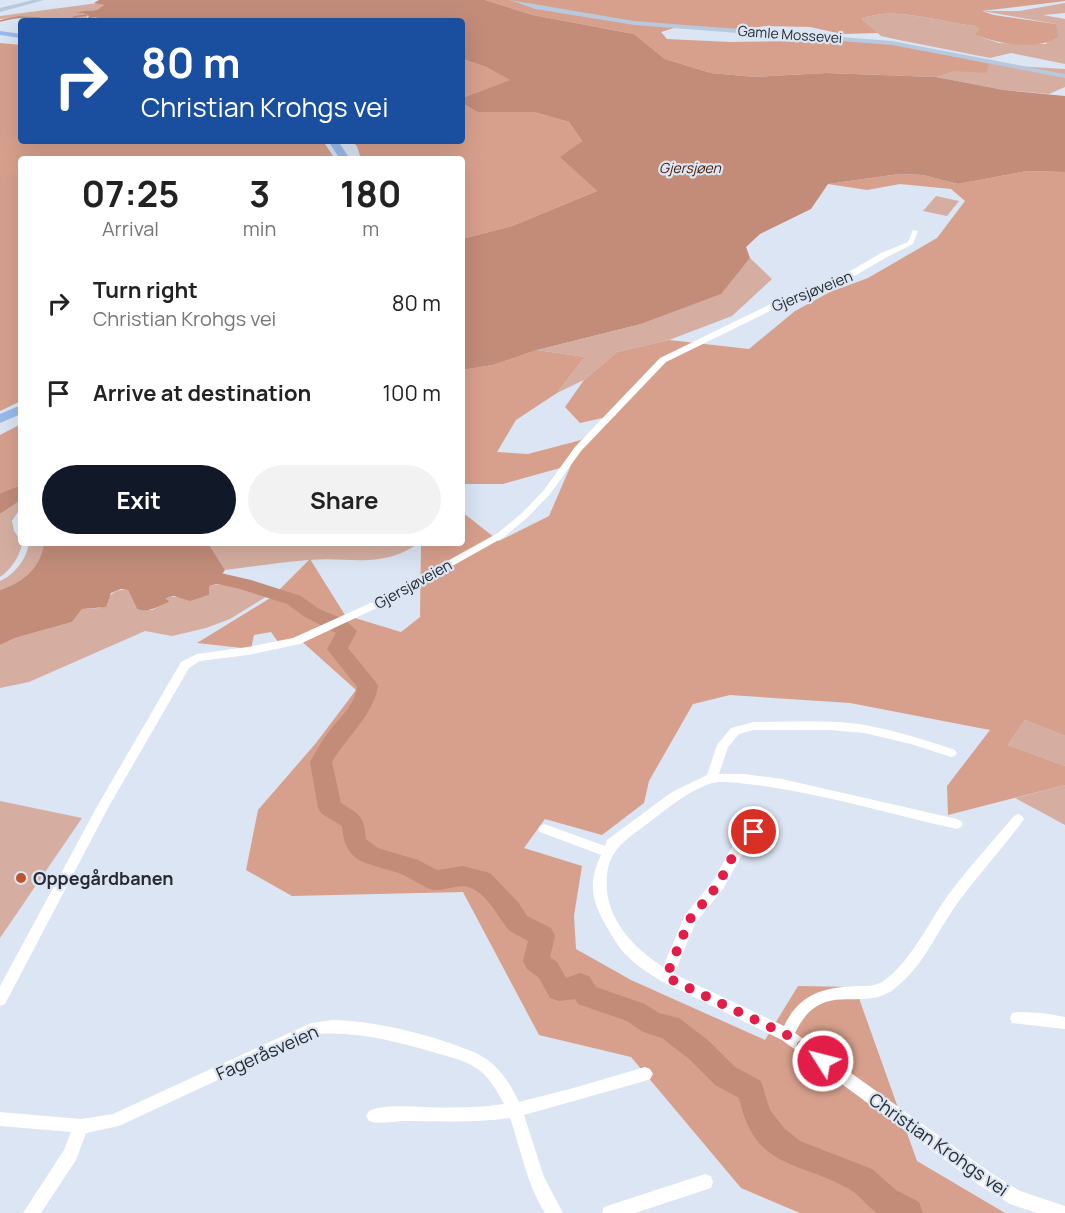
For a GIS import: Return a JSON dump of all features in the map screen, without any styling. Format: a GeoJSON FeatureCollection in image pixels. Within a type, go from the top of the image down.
{"type":"FeatureCollection","features":[{"type":"Feature","properties":{"kind":"main road"},"geometry":{"type":"LineString","coordinates":[[0,10],[40,0]]}},
{"type":"Feature","properties":{"kind":"main road","name":"Gamle Mossevei"},"geometry":{"type":"LineString","coordinates":[[513,0],[535,7],[634,23],[892,43],[1065,76]]}},
{"type":"Feature","properties":{"kind":"main road"},"geometry":{"type":"LineString","coordinates":[[2,34],[18,36]]}},
{"type":"Feature","properties":{"kind":"main road"},"geometry":{"type":"LineString","coordinates":[[0,419],[18,410]]}},
{"type":"Feature","properties":{"kind":"street","name":"Gjersjøveien"},"geometry":{"type":"LineString","coordinates":[[0,1000],[103,806],[185,665],[197,658],[251,651],[296,641],[336,624],[501,535],[547,492],[578,450],[663,360],[794,296],[852,276],[884,255],[910,243],[915,231]]}},
{"type":"Feature","properties":{"kind":"street"},"geometry":{"type":"LineString","coordinates":[[712,778],[723,745],[735,731],[754,726],[830,726],[864,729],[912,740],[951,753]]}},
{"type":"Feature","properties":{"kind":"street","name":"Christian Krohgs vei"},"geometry":{"type":"LineString","coordinates":[[957,824],[782,784],[744,778],[712,778],[676,795],[612,844],[601,868],[599,889],[602,907],[632,952],[666,977],[787,1035],[985,1179],[1016,1198],[1061,1213]]}},
{"type":"Feature","properties":{"kind":"street"},"geometry":{"type":"LineString","coordinates":[[787,1035],[794,1018],[807,1003],[833,994],[872,992],[892,984],[954,896],[1018,819]]}},
{"type":"Feature","properties":{"kind":"street"},"geometry":{"type":"LineString","coordinates":[[666,977],[690,919],[718,885],[742,842],[766,823]]}},
{"type":"Feature","properties":{"kind":"street"},"geometry":{"type":"LineString","coordinates":[[544,829],[608,852]]}},
{"type":"Feature","properties":{"kind":"street"},"geometry":{"type":"LineString","coordinates":[[1017,1018],[1065,1023]]}},
{"type":"Feature","properties":{"kind":"street","name":"Fageråsveien"},"geometry":{"type":"LineString","coordinates":[[0,1119],[81,1126],[114,1121],[316,1028],[361,1027],[406,1038],[481,1063],[503,1087],[514,1109],[540,1188],[555,1213]]}},
{"type":"Feature","properties":{"kind":"street"},"geometry":{"type":"LineString","coordinates":[[374,1116],[396,1113],[492,1113],[551,1101],[645,1074]]}},
{"type":"Feature","properties":{"kind":"street"},"geometry":{"type":"LineString","coordinates":[[31,1213],[70,1155],[81,1126]]}},
{"type":"Feature","properties":{"kind":"street"},"geometry":{"type":"LineString","coordinates":[[610,1213],[705,1182]]}},
{"type":"Feature","properties":{"kind":"shaded area"},"geometry":{"type":"Polygon","coordinates":[[[485,0],[1065,1],[982,11],[994,15],[1056,24],[1058,37],[1049,42],[1027,45],[994,41],[974,35],[980,29],[975,26],[902,14],[874,15],[862,19],[878,33],[842,34],[810,27],[766,26],[743,29],[674,28],[661,32],[667,39],[730,42],[805,41],[817,36],[847,38],[910,47],[989,64],[986,73],[952,71],[936,77],[826,73],[755,77],[711,73],[665,59],[634,34],[533,15],[485,0]]]}},
{"type":"Feature","properties":{"kind":"shaded area"},"geometry":{"type":"Polygon","coordinates":[[[98,3],[104,5],[97,10],[74,12],[86,14],[88,18],[0,19],[0,16],[98,3]]]}},
{"type":"Feature","properties":{"kind":"shaded area"},"geometry":{"type":"Polygon","coordinates":[[[1065,3],[1065,13],[1043,15],[1065,19],[1065,64],[1011,53],[990,58],[899,40],[881,36],[862,19],[888,14],[918,16],[975,26],[981,29],[974,35],[999,43],[1046,44],[1056,24],[982,11],[1019,11],[1065,3]]]}},
{"type":"Feature","properties":{"kind":"shaded area"},"geometry":{"type":"Polygon","coordinates":[[[0,43],[18,45],[18,144],[325,144],[333,156],[18,156],[18,402],[0,411],[0,43]]]}},
{"type":"Feature","properties":{"kind":"shaded area"},"geometry":{"type":"Polygon","coordinates":[[[952,54],[1014,66],[1065,69],[1065,87],[1049,94],[1004,90],[936,77],[952,54]]]}},
{"type":"Feature","properties":{"kind":"shaded area"},"geometry":{"type":"Polygon","coordinates":[[[465,60],[486,67],[511,80],[465,97],[465,60]]]}},
{"type":"Feature","properties":{"kind":"shaded area"},"geometry":{"type":"Polygon","coordinates":[[[465,105],[477,112],[534,112],[569,122],[582,141],[561,157],[597,191],[512,226],[465,238],[465,156],[360,156],[355,144],[465,144],[465,105]]]}},
{"type":"Feature","properties":{"kind":"shaded area"},"geometry":{"type":"Polygon","coordinates":[[[1027,171],[1065,172],[1065,736],[1025,720],[1008,745],[1065,766],[1065,785],[948,815],[947,786],[990,730],[850,703],[730,695],[693,704],[649,781],[644,803],[602,835],[545,819],[524,848],[582,866],[574,916],[576,949],[631,980],[765,1040],[798,986],[855,987],[917,1161],[1005,1213],[800,1213],[741,1188],[631,1057],[539,1035],[463,892],[292,896],[246,870],[258,810],[316,743],[356,690],[298,638],[278,642],[271,632],[254,635],[251,649],[197,643],[272,597],[310,559],[345,615],[401,632],[420,617],[421,546],[465,546],[465,514],[499,541],[549,516],[571,465],[503,484],[465,484],[465,370],[493,365],[537,350],[585,357],[557,393],[516,420],[497,452],[528,454],[581,440],[616,415],[580,423],[565,407],[584,380],[617,352],[669,340],[749,349],[795,311],[830,292],[868,278],[937,238],[965,201],[951,189],[900,184],[867,190],[828,184],[899,174],[923,175],[958,184],[1027,171]]]}},
{"type":"Feature","properties":{"kind":"shaded area"},"geometry":{"type":"Polygon","coordinates":[[[936,196],[959,201],[947,216],[923,211],[936,196]]]}},
{"type":"Feature","properties":{"kind":"shaded area"},"geometry":{"type":"Polygon","coordinates":[[[750,258],[772,279],[732,316],[669,340],[617,352],[584,380],[557,393],[585,357],[537,350],[641,324],[720,294],[750,258]]]}},
{"type":"Feature","properties":{"kind":"shaded area"},"geometry":{"type":"Polygon","coordinates":[[[18,426],[18,486],[0,493],[0,435],[18,426]]]}},
{"type":"Feature","properties":{"kind":"shaded area"},"geometry":{"type":"Polygon","coordinates":[[[18,502],[18,512],[12,521],[18,537],[18,546],[21,546],[21,548],[11,567],[0,577],[0,514],[18,502]]]}},
{"type":"Feature","properties":{"kind":"shaded area"},"geometry":{"type":"Polygon","coordinates":[[[28,546],[43,546],[39,560],[29,573],[16,583],[0,590],[0,581],[19,566],[28,546]]]}},
{"type":"Feature","properties":{"kind":"shaded area"},"geometry":{"type":"Polygon","coordinates":[[[210,546],[414,546],[378,559],[308,560],[225,570],[210,546]]]}},
{"type":"Feature","properties":{"kind":"shaded area"},"geometry":{"type":"Polygon","coordinates":[[[212,577],[269,595],[230,619],[206,628],[172,636],[145,631],[29,682],[0,688],[0,645],[15,638],[72,622],[82,609],[100,608],[111,594],[118,591],[128,590],[137,609],[152,610],[167,603],[166,600],[169,597],[203,597],[209,595],[209,586],[219,584],[212,580],[212,577]]]}},
{"type":"Feature","properties":{"kind":"shaded area"},"geometry":{"type":"Polygon","coordinates":[[[1025,720],[1065,736],[1065,766],[1008,745],[1025,720]]]}},
{"type":"Feature","properties":{"kind":"shaded area"},"geometry":{"type":"Polygon","coordinates":[[[1065,785],[1065,825],[1015,798],[1065,785]]]}},
{"type":"Feature","properties":{"kind":"shaded area","name":"Oppegårdbanen"},"geometry":{"type":"Polygon","coordinates":[[[0,801],[82,818],[0,938],[0,801]]]}},
{"type":"Feature","properties":{"kind":"water","name":"Gjersjøen"},"geometry":{"type":"Polygon","coordinates":[[[99,0],[485,0],[533,15],[634,34],[665,59],[711,73],[755,77],[826,73],[936,77],[1004,90],[1065,96],[1065,172],[1027,171],[958,184],[923,175],[899,174],[828,184],[811,209],[760,234],[746,247],[750,258],[721,294],[641,324],[537,350],[493,365],[465,370],[465,238],[512,226],[597,191],[560,157],[582,141],[569,122],[534,112],[477,112],[465,105],[465,97],[510,80],[486,67],[465,60],[465,18],[88,18],[89,16],[86,14],[74,12],[97,10],[104,5],[94,3],[99,0]]]}},
{"type":"Feature","properties":{"kind":"water"},"geometry":{"type":"Polygon","coordinates":[[[18,486],[18,502],[0,514],[0,493],[18,486]]]}},
{"type":"Feature","properties":{"kind":"water"},"geometry":{"type":"Polygon","coordinates":[[[43,546],[210,546],[225,570],[219,578],[212,578],[220,583],[209,586],[209,595],[190,601],[174,596],[169,597],[166,599],[169,601],[167,603],[152,609],[141,610],[137,609],[128,590],[121,589],[111,593],[106,607],[82,609],[72,622],[15,638],[0,645],[0,590],[16,583],[29,573],[43,546]]]}},
{"type":"Feature","properties":{"kind":"waterway"},"geometry":{"type":"LineString","coordinates":[[73,18],[87,15]]}},
{"type":"Feature","properties":{"kind":"waterway"},"geometry":{"type":"LineString","coordinates":[[0,21],[18,17],[40,18]]}},
{"type":"Feature","properties":{"kind":"waterway"},"geometry":{"type":"LineString","coordinates":[[212,577],[244,584],[294,600],[312,613],[347,631],[337,649],[350,661],[368,686],[364,702],[358,713],[336,737],[321,762],[330,808],[353,822],[355,843],[370,855],[409,867],[435,880],[463,876],[481,880],[509,909],[518,923],[542,936],[536,961],[548,970],[559,990],[567,990],[580,984],[587,996],[636,1012],[653,1024],[669,1027],[699,1050],[725,1076],[751,1090],[757,1116],[774,1138],[790,1151],[861,1179],[885,1201],[908,1213]]}},
{"type":"Feature","properties":{"kind":"place","name":"Oppegårdbanen"},"geometry":{"type":"Point","coordinates":[21,878]}},
{"type":"Feature","properties":{"kind":"route"},"geometry":{"type":"LineString","coordinates":[[754,832],[742,842],[718,885],[690,919],[685,936],[666,977],[787,1035],[823,1061]]}}]}
